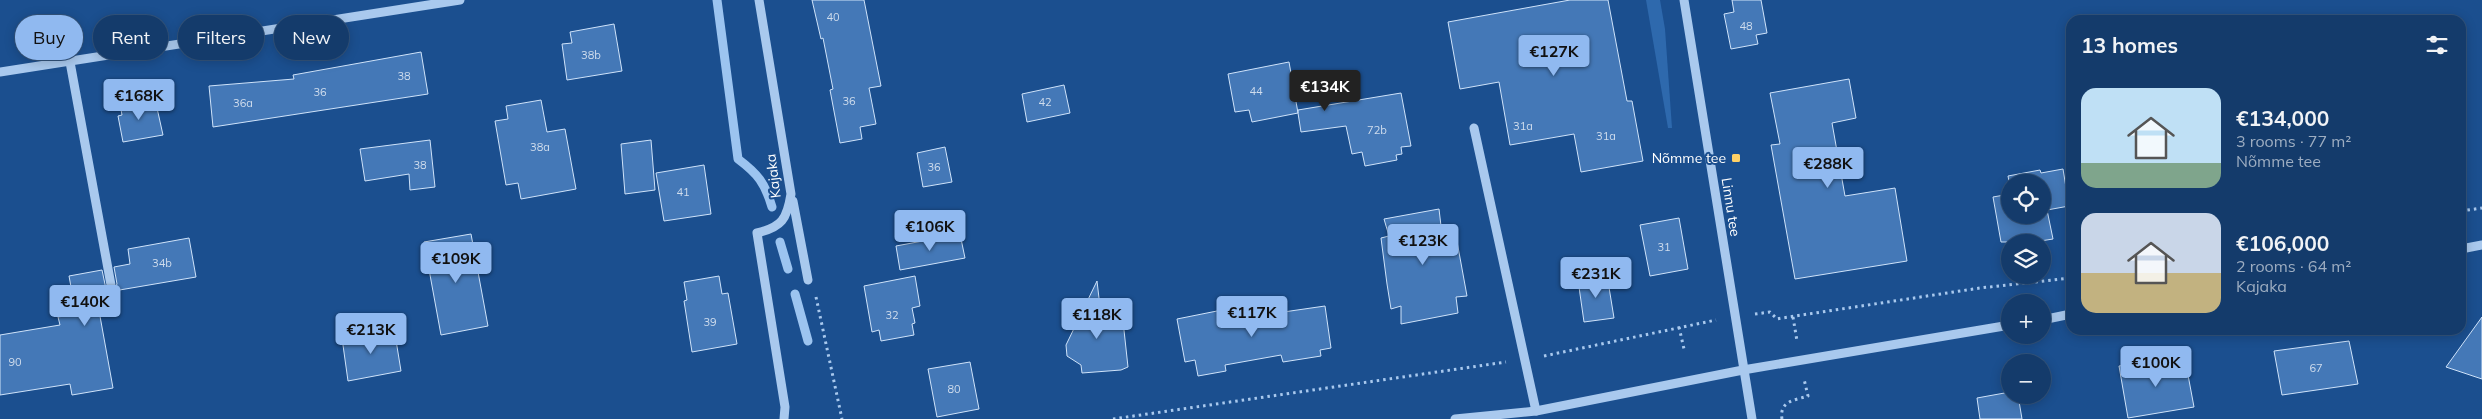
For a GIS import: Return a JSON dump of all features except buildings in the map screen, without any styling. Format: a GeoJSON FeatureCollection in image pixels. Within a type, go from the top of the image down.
{"type":"FeatureCollection","features":[{"type":"Feature","properties":{"kind":"street"},"geometry":{"type":"LineString","coordinates":[[0,72],[460,0]]}},
{"type":"Feature","properties":{"kind":"street","name":"Kajaka"},"geometry":{"type":"LineString","coordinates":[[759,0],[791,194],[789,210],[782,222],[771,230],[757,233],[785,408],[784,419]]}},
{"type":"Feature","properties":{"kind":"street","name":"Linnu tee"},"geometry":{"type":"LineString","coordinates":[[1684,0],[1752,419]]}},
{"type":"Feature","properties":{"kind":"street"},"geometry":{"type":"LineString","coordinates":[[70,62],[111,285]]}},
{"type":"Feature","properties":{"kind":"street"},"geometry":{"type":"LineString","coordinates":[[1474,128],[1536,410]]}},
{"type":"Feature","properties":{"kind":"street"},"geometry":{"type":"LineString","coordinates":[[791,194],[808,280]]}},
{"type":"Feature","properties":{"kind":"street"},"geometry":{"type":"LineString","coordinates":[[2466,248],[2482,246]]}},
{"type":"Feature","properties":{"kind":"street"},"geometry":{"type":"LineString","coordinates":[[2051,318],[2066,315]]}},
{"type":"Feature","properties":{"kind":"street"},"geometry":{"type":"LineString","coordinates":[[1455,419],[1536,410],[1743,370],[2001,327]]}},
{"type":"Feature","properties":{"kind":"path"},"geometry":{"type":"LineString","coordinates":[[2466,211],[2482,208]]}},
{"type":"Feature","properties":{"kind":"path"},"geometry":{"type":"LineString","coordinates":[[1764,313],[1770,312],[1777,318],[1793,317],[1980,288],[2066,279]]}},
{"type":"Feature","properties":{"kind":"path"},"geometry":{"type":"LineString","coordinates":[[808,280],[815,296],[842,419]]}},
{"type":"Feature","properties":{"kind":"path"},"geometry":{"type":"LineString","coordinates":[[1793,317],[1795,330]]}},
{"type":"Feature","properties":{"kind":"path"},"geometry":{"type":"LineString","coordinates":[[1113,419],[1524,360],[1705,321]]}},
{"type":"Feature","properties":{"kind":"path"},"geometry":{"type":"LineString","coordinates":[[1680,327],[1684,349]]}},
{"type":"Feature","properties":{"kind":"path"},"geometry":{"type":"LineString","coordinates":[[1782,419],[1782,407],[1787,402],[1808,396],[1806,388]]}},
{"type":"Feature","properties":{"kind":"shaded area"},"geometry":{"type":"Polygon","coordinates":[[[1646,0],[1660,0],[1665,29],[1672,128],[1668,128],[1646,0]]]}},
{"type":"Feature","properties":{"kind":"waterway"},"geometry":{"type":"LineString","coordinates":[[717,0],[738,159],[751,169],[760,180],[767,191],[772,207]]}},
{"type":"Feature","properties":{"kind":"waterway"},"geometry":{"type":"LineString","coordinates":[[780,242],[788,269]]}},
{"type":"Feature","properties":{"kind":"waterway"},"geometry":{"type":"LineString","coordinates":[[795,294],[808,341]]}},
{"type":"Feature","properties":{"kind":"place","name":"Nõmme tee"},"geometry":{"type":"Point","coordinates":[1736,158]}}]}
